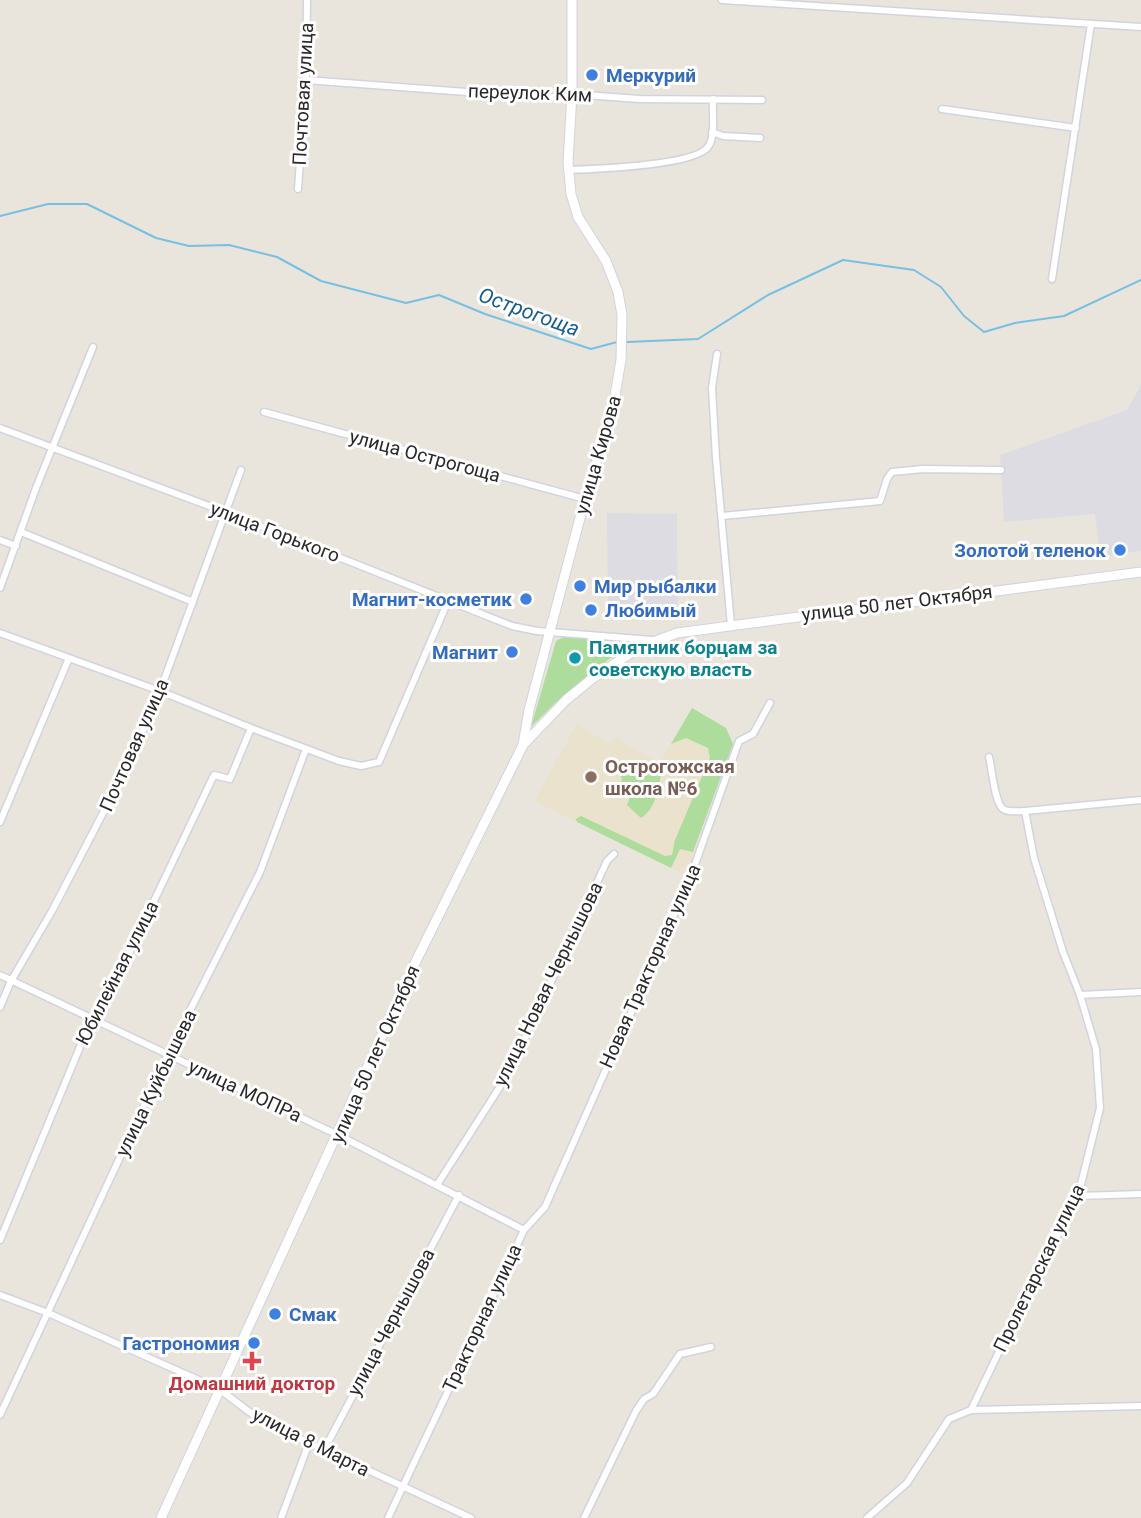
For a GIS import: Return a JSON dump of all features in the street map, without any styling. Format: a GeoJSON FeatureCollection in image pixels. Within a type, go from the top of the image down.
{"type":"FeatureCollection","features":[{"type":"Feature","properties":{"kind":"main road","name":"улица Кирова"},"geometry":{"type":"LineString","coordinates":[[523,746],[529,710],[585,499],[616,395],[621,360],[621,303],[615,281],[578,216],[571,194],[569,170],[572,0]]}},
{"type":"Feature","properties":{"kind":"main road","name":"улица 50 лет Октября"},"geometry":{"type":"LineString","coordinates":[[160,1518],[417,959],[523,746],[556,709],[620,658],[654,640],[677,633],[1141,572]]}},
{"type":"Feature","properties":{"kind":"street","name":"Почтовая улица"},"geometry":{"type":"LineString","coordinates":[[298,189],[306,80],[307,0]]}},
{"type":"Feature","properties":{"kind":"street"},"geometry":{"type":"LineString","coordinates":[[722,0],[1141,27]]}},
{"type":"Feature","properties":{"kind":"street"},"geometry":{"type":"LineString","coordinates":[[844,8],[849,0]]}},
{"type":"Feature","properties":{"kind":"street"},"geometry":{"type":"LineString","coordinates":[[1052,279],[1091,24]]}},
{"type":"Feature","properties":{"kind":"street","name":"переулок Ким"},"geometry":{"type":"LineString","coordinates":[[306,80],[548,98],[572,94],[639,99],[761,100]]}},
{"type":"Feature","properties":{"kind":"street"},"geometry":{"type":"LineString","coordinates":[[569,170],[642,166],[681,159],[705,150],[709,147],[712,132],[713,99]]}},
{"type":"Feature","properties":{"kind":"street"},"geometry":{"type":"LineString","coordinates":[[942,109],[1076,128]]}},
{"type":"Feature","properties":{"kind":"street"},"geometry":{"type":"LineString","coordinates":[[712,132],[723,136],[760,138]]}},
{"type":"Feature","properties":{"kind":"street"},"geometry":{"type":"LineString","coordinates":[[0,588],[36,488],[93,347]]}},
{"type":"Feature","properties":{"kind":"street"},"geometry":{"type":"LineString","coordinates":[[717,354],[712,388],[731,625]]}},
{"type":"Feature","properties":{"kind":"street","name":"улица Острогоща"},"geometry":{"type":"LineString","coordinates":[[264,412],[585,499]]}},
{"type":"Feature","properties":{"kind":"street","name":"улица Горького"},"geometry":{"type":"LineString","coordinates":[[0,428],[225,512],[512,626],[550,631]]}},
{"type":"Feature","properties":{"kind":"street"},"geometry":{"type":"LineString","coordinates":[[722,516],[880,501],[892,472],[923,469],[1001,470]]}},
{"type":"Feature","properties":{"kind":"street","name":"Почтовая улица"},"geometry":{"type":"LineString","coordinates":[[0,1007],[11,981],[52,911],[128,765],[160,691],[241,470]]}},
{"type":"Feature","properties":{"kind":"street"},"geometry":{"type":"LineString","coordinates":[[21,532],[193,601]]}},
{"type":"Feature","properties":{"kind":"street"},"geometry":{"type":"LineString","coordinates":[[0,540],[16,546]]}},
{"type":"Feature","properties":{"kind":"street"},"geometry":{"type":"LineString","coordinates":[[0,633],[160,691],[306,749],[361,766],[379,762],[448,601]]}},
{"type":"Feature","properties":{"kind":"street","name":"улица 50 лет Октября"},"geometry":{"type":"LineString","coordinates":[[550,631],[654,640]]}},
{"type":"Feature","properties":{"kind":"street"},"geometry":{"type":"LineString","coordinates":[[0,822],[68,658]]}},
{"type":"Feature","properties":{"kind":"street","name":"Новая Тракторная улица"},"geometry":{"type":"LineString","coordinates":[[524,1230],[545,1207],[688,884],[739,741],[753,734],[770,703]]}},
{"type":"Feature","properties":{"kind":"street","name":"Юбилейная улица"},"geometry":{"type":"LineString","coordinates":[[0,1240],[87,1030],[103,1008],[214,775],[230,779],[251,728]]}},
{"type":"Feature","properties":{"kind":"street","name":"улица Куйбышева"},"geometry":{"type":"LineString","coordinates":[[0,1415],[168,1054],[260,872],[306,749]]}},
{"type":"Feature","properties":{"kind":"street"},"geometry":{"type":"LineString","coordinates":[[989,757],[998,797],[1002,808],[1008,811],[1141,800]]}},
{"type":"Feature","properties":{"kind":"street","name":"Пролетарская улица"},"geometry":{"type":"LineString","coordinates":[[971,1410],[1078,1196],[1100,1108],[1096,1049],[1034,858],[1025,811]]}},
{"type":"Feature","properties":{"kind":"street","name":"улица Новая Чернышова"},"geometry":{"type":"LineString","coordinates":[[436,1185],[508,1074],[607,861],[614,854]]}},
{"type":"Feature","properties":{"kind":"street","name":"улица МОПРа"},"geometry":{"type":"LineString","coordinates":[[0,975],[338,1135]]}},
{"type":"Feature","properties":{"kind":"street"},"geometry":{"type":"LineString","coordinates":[[1080,995],[1141,992]]}},
{"type":"Feature","properties":{"kind":"street","name":"Тракторная улица"},"geometry":{"type":"LineString","coordinates":[[338,1135],[524,1230],[388,1518]]}},
{"type":"Feature","properties":{"kind":"street"},"geometry":{"type":"LineString","coordinates":[[1078,1196],[1141,1194]]}},
{"type":"Feature","properties":{"kind":"street","name":"улица Чернышова"},"geometry":{"type":"LineString","coordinates":[[324,1450],[459,1195]]}},
{"type":"Feature","properties":{"kind":"street","name":"улица 8 Марта"},"geometry":{"type":"LineString","coordinates":[[0,1294],[48,1312],[219,1389],[260,1420],[471,1518]]}},
{"type":"Feature","properties":{"kind":"street"},"geometry":{"type":"LineString","coordinates":[[584,1518],[636,1410],[653,1394],[680,1354],[711,1347]]}},
{"type":"Feature","properties":{"kind":"street"},"geometry":{"type":"LineString","coordinates":[[867,1518],[907,1483],[949,1419],[971,1410],[1141,1406]]}},
{"type":"Feature","properties":{"kind":"street"},"geometry":{"type":"LineString","coordinates":[[281,1518],[309,1443]]}},
{"type":"Feature","properties":{"kind":"shaded area"},"geometry":{"type":"Polygon","coordinates":[[[1141,384],[1141,551],[1100,556],[1095,514],[1004,522],[1000,455],[1127,410],[1141,384]]]}},
{"type":"Feature","properties":{"kind":"shaded area"},"geometry":{"type":"Polygon","coordinates":[[[607,513],[677,514],[678,608],[608,616],[607,513]]]}},
{"type":"Feature","properties":{"kind":"shaded area"},"geometry":{"type":"Polygon","coordinates":[[[692,708],[726,728],[733,744],[685,875],[534,801],[577,724],[609,744],[616,737],[659,764],[692,708]]]}},
{"type":"Feature","properties":{"kind":"green space"},"geometry":{"type":"Polygon","coordinates":[[[564,637],[617,642],[619,651],[554,704],[531,727],[556,641],[564,637]]]}},
{"type":"Feature","properties":{"kind":"green space"},"geometry":{"type":"Polygon","coordinates":[[[692,708],[726,728],[733,744],[693,852],[680,849],[671,868],[577,822],[576,819],[581,816],[665,856],[672,855],[675,840],[710,758],[708,748],[686,738],[671,744],[692,708]]]}},
{"type":"Feature","properties":{"kind":"green space"},"geometry":{"type":"Polygon","coordinates":[[[623,761],[646,761],[662,770],[654,803],[641,818],[627,805],[630,797],[616,790],[622,780],[620,772],[623,761]]]}},
{"type":"Feature","properties":{"kind":"waterway","name":"Острогоща"},"geometry":{"type":"LineString","coordinates":[[0,216],[48,204],[87,204],[156,238],[189,246],[229,245],[277,257],[321,281],[406,303],[439,295],[485,314],[591,349],[617,342]]}},
{"type":"Feature","properties":{"kind":"waterway","name":"Острогоща"},"geometry":{"type":"LineString","coordinates":[[627,342],[698,339],[768,295],[843,260],[914,270],[941,287],[964,316],[984,332],[1015,323],[1064,316],[1141,280]]}},
{"type":"Feature","properties":{"kind":"place","name":"Меркурий"},"geometry":{"type":"Point","coordinates":[592,75]}},
{"type":"Feature","properties":{"kind":"place","name":"Золотой теленок"},"geometry":{"type":"Point","coordinates":[1120,550]}},
{"type":"Feature","properties":{"kind":"place","name":"Мир рыбалки"},"geometry":{"type":"Point","coordinates":[580,586]}},
{"type":"Feature","properties":{"kind":"place","name":"Магнит-косметик"},"geometry":{"type":"Point","coordinates":[526,599]}},
{"type":"Feature","properties":{"kind":"place","name":"Любимый"},"geometry":{"type":"Point","coordinates":[591,610]}},
{"type":"Feature","properties":{"kind":"place","name":"Магнит"},"geometry":{"type":"Point","coordinates":[512,652]}},
{"type":"Feature","properties":{"kind":"place","name":"Памятник борцам за советскую власть"},"geometry":{"type":"Point","coordinates":[575,658]}},
{"type":"Feature","properties":{"kind":"place","name":"Острогожская школа №6"},"geometry":{"type":"Point","coordinates":[591,777]}},
{"type":"Feature","properties":{"kind":"place","name":"Смак"},"geometry":{"type":"Point","coordinates":[275,1314]}},
{"type":"Feature","properties":{"kind":"place","name":"Гастрономия"},"geometry":{"type":"Point","coordinates":[254,1343]}},
{"type":"Feature","properties":{"kind":"place","name":"Домашний доктор"},"geometry":{"type":"Point","coordinates":[252,1361]}}]}
